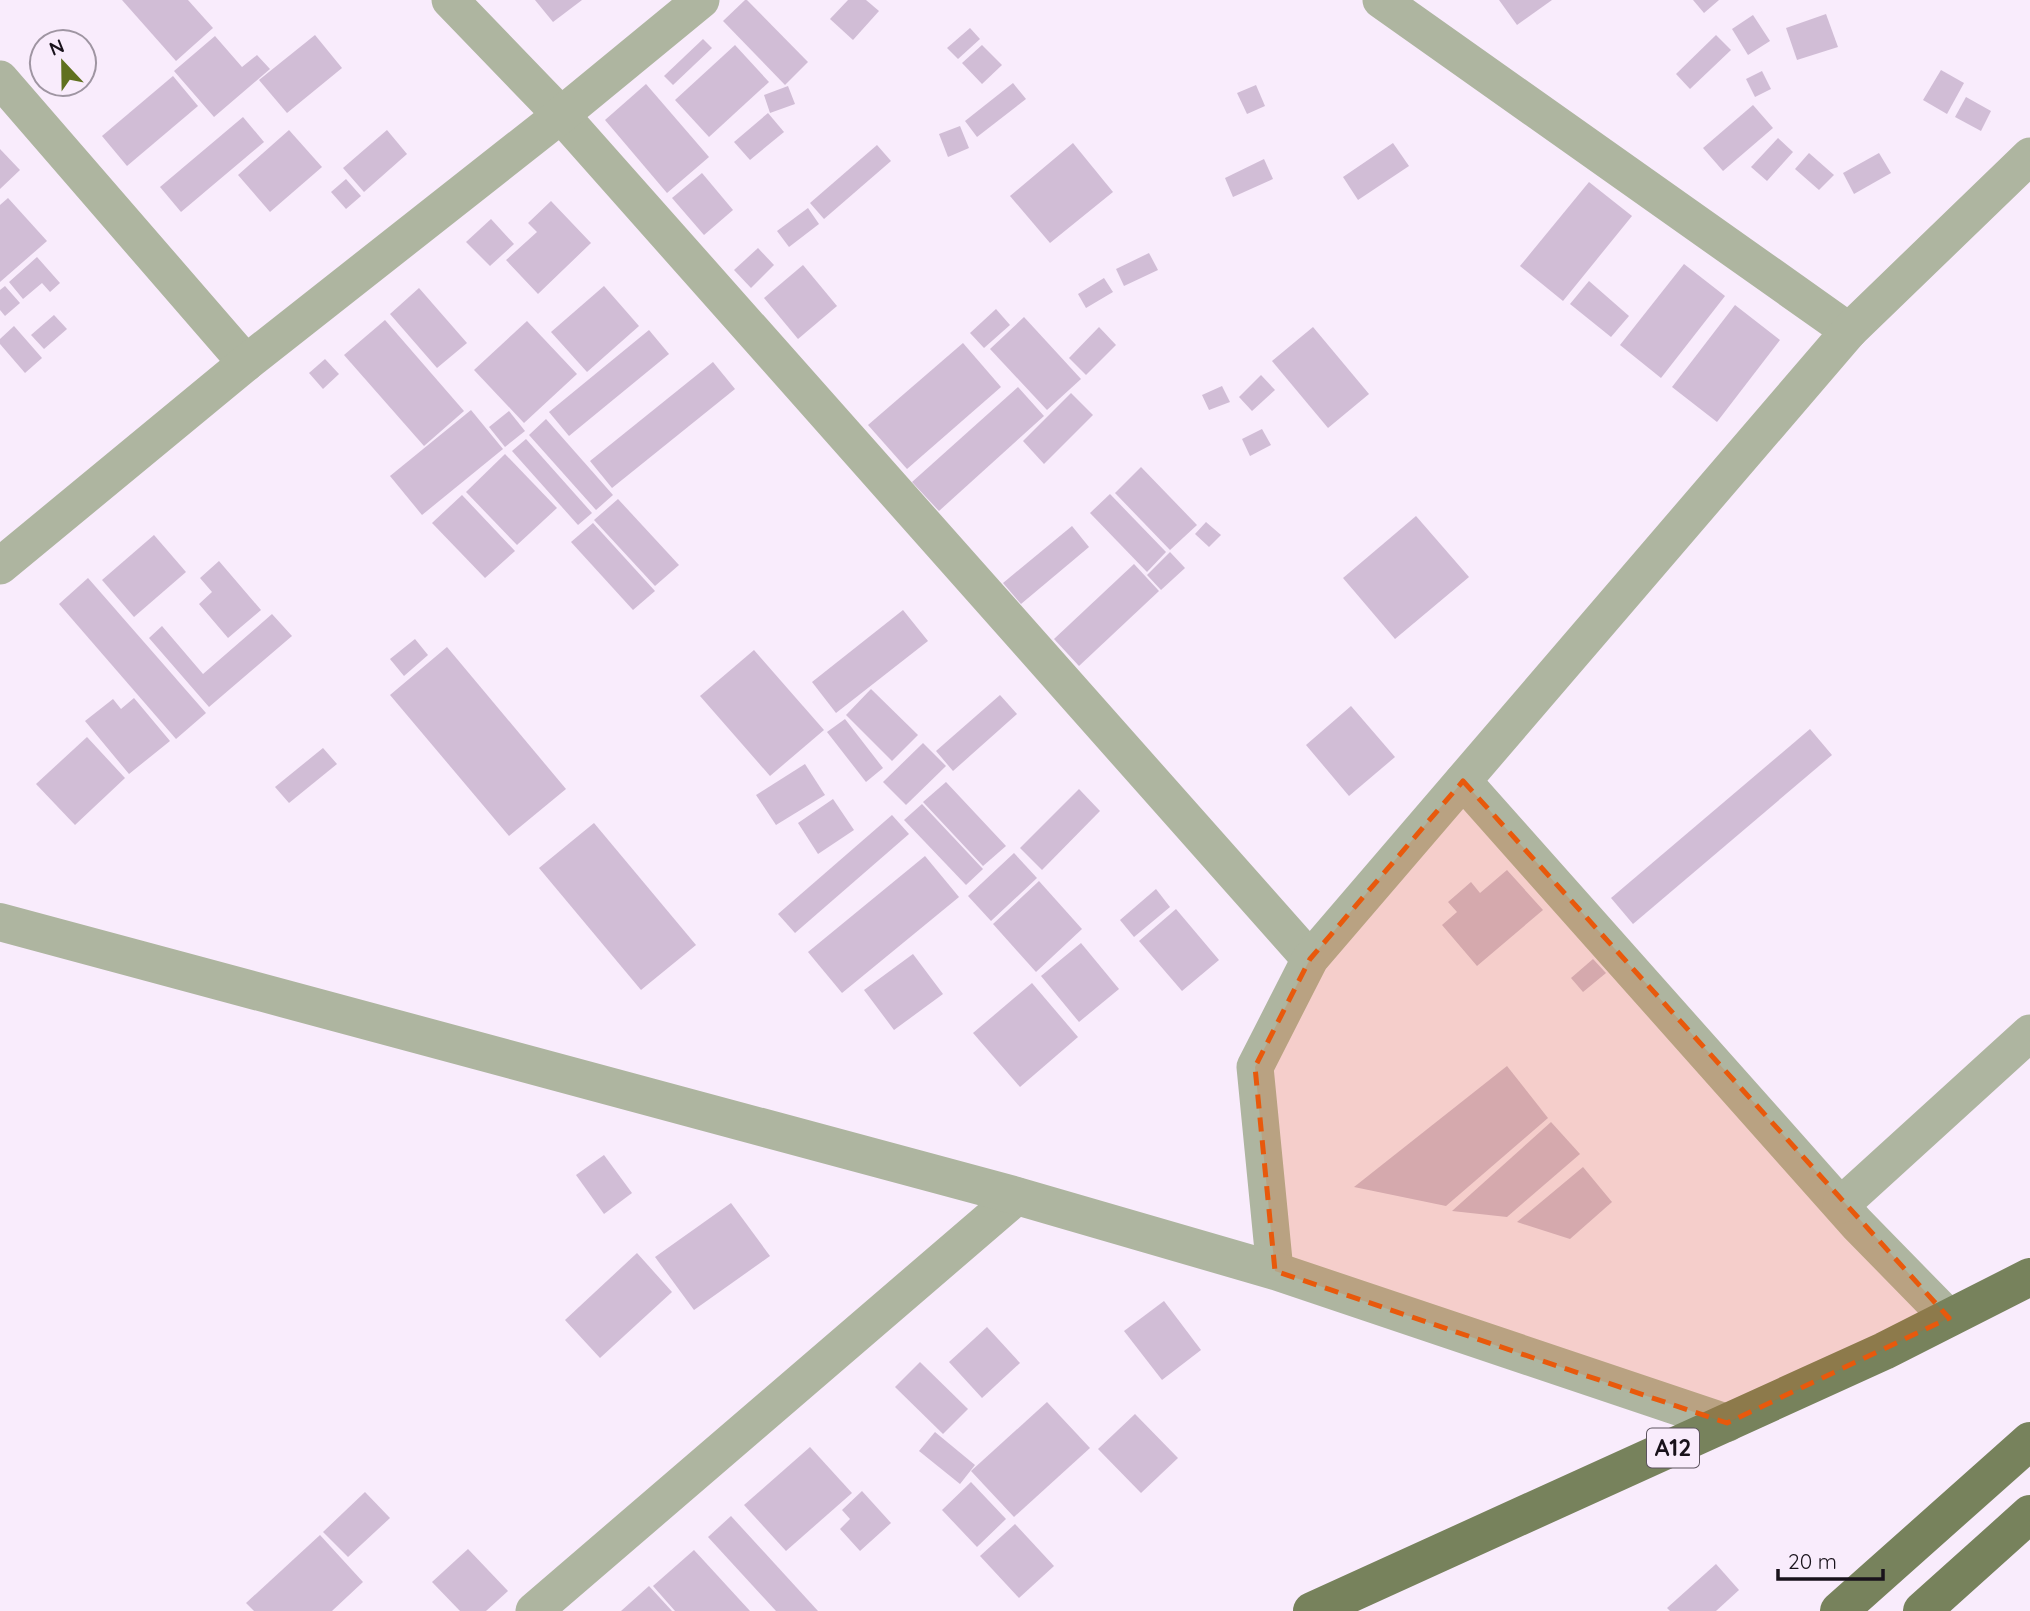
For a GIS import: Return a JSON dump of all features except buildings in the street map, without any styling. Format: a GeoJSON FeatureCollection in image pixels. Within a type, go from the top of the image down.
{"type":"FeatureCollection","features":[{"type":"Feature","properties":{"kind":"main road","name":"A12"},"geometry":{"type":"LineString","coordinates":[[1312,1611],[1884,1351],[2030,1277]]}},
{"type":"Feature","properties":{"kind":"main road"},"geometry":{"type":"LineString","coordinates":[[1839,1611],[2030,1441]]}},
{"type":"Feature","properties":{"kind":"main road"},"geometry":{"type":"LineString","coordinates":[[1922,1611],[2030,1514]]}},
{"type":"Feature","properties":{"kind":"street"},"geometry":{"type":"LineString","coordinates":[[450,0],[561,115],[1310,959]]}},
{"type":"Feature","properties":{"kind":"street"},"geometry":{"type":"LineString","coordinates":[[0,566],[246,363],[561,115],[701,0]]}},
{"type":"Feature","properties":{"kind":"street"},"geometry":{"type":"LineString","coordinates":[[1381,0],[1849,331]]}},
{"type":"Feature","properties":{"kind":"street"},"geometry":{"type":"LineString","coordinates":[[0,79],[246,363]]}},
{"type":"Feature","properties":{"kind":"street"},"geometry":{"type":"LineString","coordinates":[[1275,1271],[1255,1067],[1310,959],[1849,331],[2030,156]]}},
{"type":"Feature","properties":{"kind":"street"},"geometry":{"type":"LineString","coordinates":[[1463,781],[1841,1205],[1949,1318]]}},
{"type":"Feature","properties":{"kind":"street"},"geometry":{"type":"LineString","coordinates":[[0,922],[1017,1196],[1275,1271],[1727,1423]]}},
{"type":"Feature","properties":{"kind":"street"},"geometry":{"type":"LineString","coordinates":[[1841,1205],[2030,1033]]}},
{"type":"Feature","properties":{"kind":"street"},"geometry":{"type":"LineString","coordinates":[[534,1611],[1017,1196]]}},
{"type":"Feature","properties":{"kind":"highlighted area"},"geometry":{"type":"Polygon","coordinates":[[[1463,781],[1949,1318],[1727,1423],[1275,1271],[1255,1067],[1310,959],[1463,781]]]}}]}
